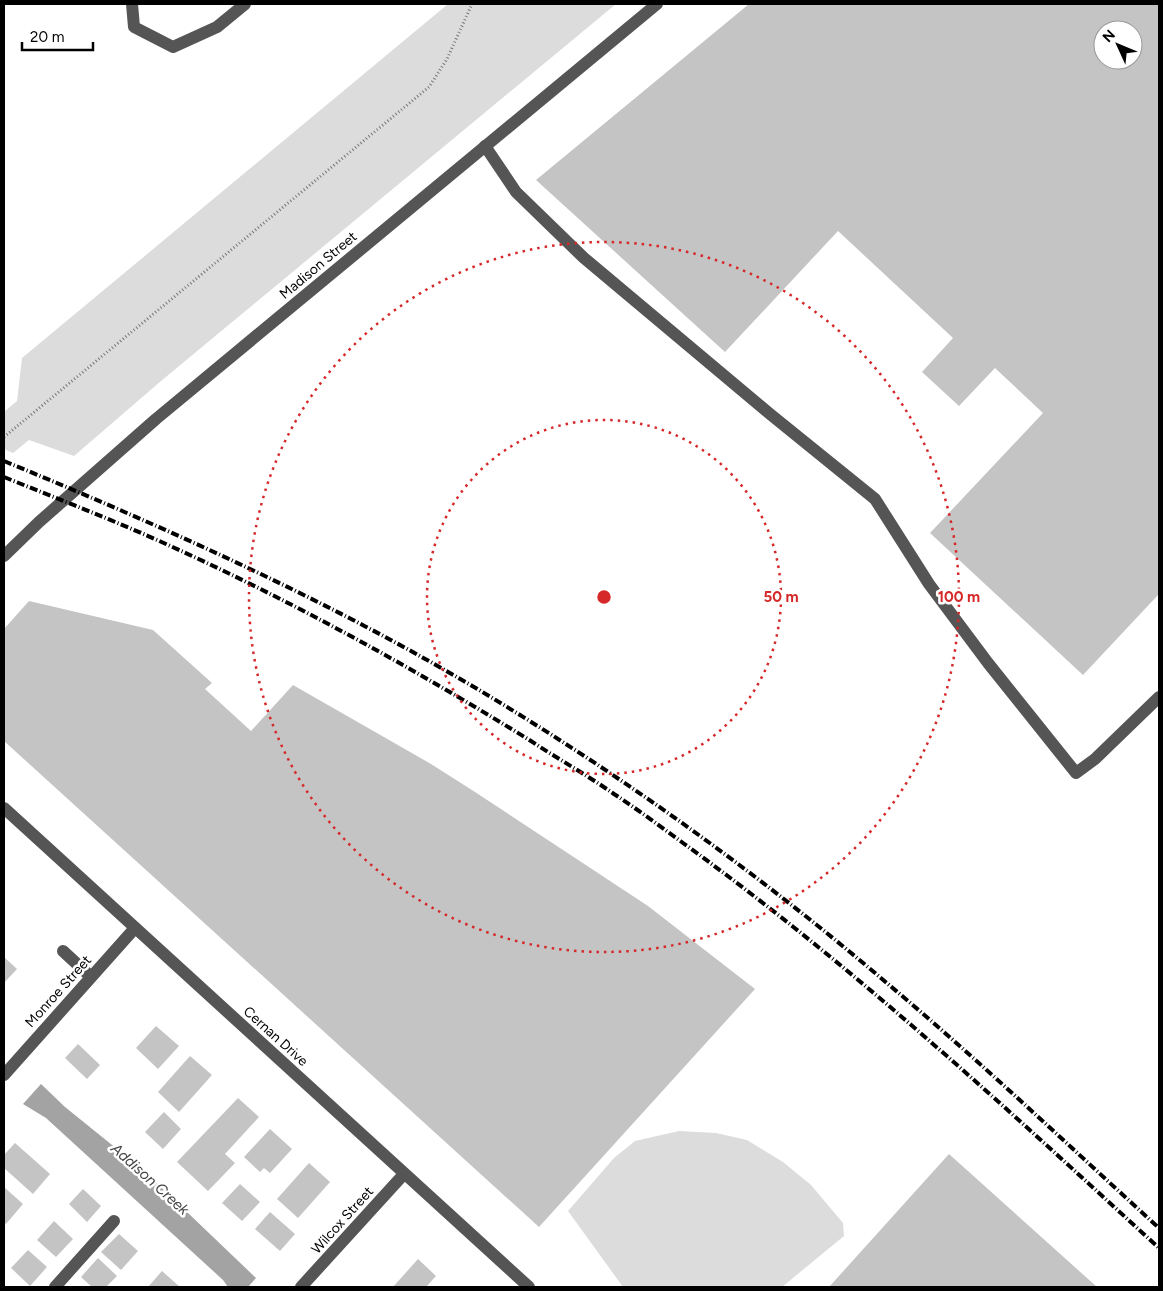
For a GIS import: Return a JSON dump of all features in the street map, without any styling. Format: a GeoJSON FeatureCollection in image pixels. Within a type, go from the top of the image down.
{"type":"FeatureCollection","features":[{"type":"Feature","properties":{"kind":"street"},"geometry":{"type":"LineString","coordinates":[[131,4],[134,27],[173,47],[217,27],[246,4]]}},
{"type":"Feature","properties":{"kind":"street","name":"Madison Street"},"geometry":{"type":"LineString","coordinates":[[4,556],[39,522],[156,419],[657,4]]}},
{"type":"Feature","properties":{"kind":"street"},"geometry":{"type":"LineString","coordinates":[[485,146],[516,192],[584,258],[770,414],[875,499],[929,584],[988,663],[1076,773],[1095,760],[1159,697]]}},
{"type":"Feature","properties":{"kind":"street","name":"Cernan Drive"},"geometry":{"type":"LineString","coordinates":[[4,808],[529,1287]]}},
{"type":"Feature","properties":{"kind":"street","name":"Monroe Street"},"geometry":{"type":"LineString","coordinates":[[4,1075],[135,928]]}},
{"type":"Feature","properties":{"kind":"street"},"geometry":{"type":"LineString","coordinates":[[63,951],[91,977]]}},
{"type":"Feature","properties":{"kind":"street","name":"Wilcox Street"},"geometry":{"type":"LineString","coordinates":[[301,1287],[404,1174]]}},
{"type":"Feature","properties":{"kind":"street"},"geometry":{"type":"LineString","coordinates":[[54,1287],[114,1221]]}},
{"type":"Feature","properties":{"kind":"path"},"geometry":{"type":"LineString","coordinates":[[4,437],[429,87],[446,58],[472,4]]}},
{"type":"Feature","properties":{"kind":"shaded area"},"geometry":{"type":"Polygon","coordinates":[[[448,4],[616,4],[161,381],[74,456],[29,440],[13,453],[4,449],[4,412],[17,401],[22,358],[448,4]]]}},
{"type":"Feature","properties":{"kind":"shaded area"},"geometry":{"type":"Polygon","coordinates":[[[679,1131],[716,1133],[747,1140],[783,1162],[811,1185],[843,1223],[844,1236],[782,1287],[623,1287],[568,1211],[614,1158],[635,1141],[679,1131]]]}},
{"type":"Feature","properties":{"kind":"water","name":"Addison Creek"},"geometry":{"type":"Polygon","coordinates":[[[41,1084],[65,1107],[143,1170],[256,1278],[248,1287],[228,1287],[223,1280],[46,1118],[23,1104],[41,1084]]]}},
{"type":"Feature","properties":{"kind":"building"},"geometry":{"type":"Polygon","coordinates":[[[749,4],[1159,4],[1159,596],[1083,675],[930,533],[1043,413],[995,368],[959,406],[922,372],[953,338],[838,231],[725,352],[536,180],[749,4]]]}},
{"type":"Feature","properties":{"kind":"building"},"geometry":{"type":"Polygon","coordinates":[[[29,601],[153,630],[212,683],[205,689],[251,731],[293,685],[431,764],[475,792],[648,906],[755,989],[539,1227],[4,741],[4,629],[29,601]]]}},
{"type":"Feature","properties":{"kind":"building"},"geometry":{"type":"Polygon","coordinates":[[[4,957],[17,969],[4,983],[4,957]]]}},
{"type":"Feature","properties":{"kind":"building"},"geometry":{"type":"Polygon","coordinates":[[[156,1026],[179,1046],[158,1069],[136,1048],[156,1026]]]}},
{"type":"Feature","properties":{"kind":"building"},"geometry":{"type":"Polygon","coordinates":[[[78,1044],[100,1065],[87,1079],[65,1058],[78,1044]]]}},
{"type":"Feature","properties":{"kind":"building"},"geometry":{"type":"Polygon","coordinates":[[[190,1056],[212,1075],[179,1112],[158,1092],[190,1056]]]}},
{"type":"Feature","properties":{"kind":"building"},"geometry":{"type":"Polygon","coordinates":[[[238,1098],[259,1117],[225,1154],[235,1163],[208,1191],[177,1162],[238,1098]]]}},
{"type":"Feature","properties":{"kind":"building"},"geometry":{"type":"Polygon","coordinates":[[[164,1112],[181,1129],[163,1149],[145,1132],[164,1112]]]}},
{"type":"Feature","properties":{"kind":"building"},"geometry":{"type":"Polygon","coordinates":[[[270,1129],[292,1149],[270,1173],[264,1168],[260,1172],[244,1157],[270,1129]]]}},
{"type":"Feature","properties":{"kind":"building"},"geometry":{"type":"Polygon","coordinates":[[[15,1143],[50,1174],[33,1194],[4,1168],[4,1155],[15,1143]]]}},
{"type":"Feature","properties":{"kind":"building"},"geometry":{"type":"Polygon","coordinates":[[[949,1154],[1097,1287],[829,1287],[949,1154]]]}},
{"type":"Feature","properties":{"kind":"building"},"geometry":{"type":"Polygon","coordinates":[[[309,1163],[330,1182],[298,1218],[277,1199],[309,1163]]]}},
{"type":"Feature","properties":{"kind":"building"},"geometry":{"type":"Polygon","coordinates":[[[240,1184],[260,1202],[242,1221],[222,1203],[240,1184]]]}},
{"type":"Feature","properties":{"kind":"building"},"geometry":{"type":"Polygon","coordinates":[[[4,1187],[23,1204],[6,1224],[4,1222],[4,1187]]]}},
{"type":"Feature","properties":{"kind":"building"},"geometry":{"type":"Polygon","coordinates":[[[83,1189],[101,1206],[87,1222],[69,1204],[83,1189]]]}},
{"type":"Feature","properties":{"kind":"building"},"geometry":{"type":"Polygon","coordinates":[[[270,1212],[295,1234],[280,1251],[255,1229],[270,1212]]]}},
{"type":"Feature","properties":{"kind":"building"},"geometry":{"type":"Polygon","coordinates":[[[54,1221],[73,1239],[56,1257],[37,1240],[54,1221]]]}},
{"type":"Feature","properties":{"kind":"building"},"geometry":{"type":"Polygon","coordinates":[[[119,1234],[138,1251],[121,1270],[101,1252],[119,1234]]]}},
{"type":"Feature","properties":{"kind":"building"},"geometry":{"type":"Polygon","coordinates":[[[28,1250],[47,1267],[30,1286],[11,1268],[28,1250]]]}},
{"type":"Feature","properties":{"kind":"building"},"geometry":{"type":"Polygon","coordinates":[[[98,1258],[117,1276],[106,1287],[92,1287],[81,1277],[98,1258]]]}},
{"type":"Feature","properties":{"kind":"building"},"geometry":{"type":"Polygon","coordinates":[[[418,1259],[436,1276],[426,1287],[393,1287],[418,1259]]]}},
{"type":"Feature","properties":{"kind":"building"},"geometry":{"type":"Polygon","coordinates":[[[162,1271],[180,1287],[148,1287],[162,1271]]]}},
{"type":"Feature","properties":{"kind":"railway"},"geometry":{"type":"LineString","coordinates":[[4,461],[136,517],[332,609],[458,678],[568,745],[663,809],[800,911],[923,1014],[1025,1104],[1159,1228]]}},
{"type":"Feature","properties":{"kind":"railway"},"geometry":{"type":"LineString","coordinates":[[4,477],[166,544],[306,612],[442,687],[604,787],[746,890],[807,938],[927,1038],[1159,1248]]}}]}
